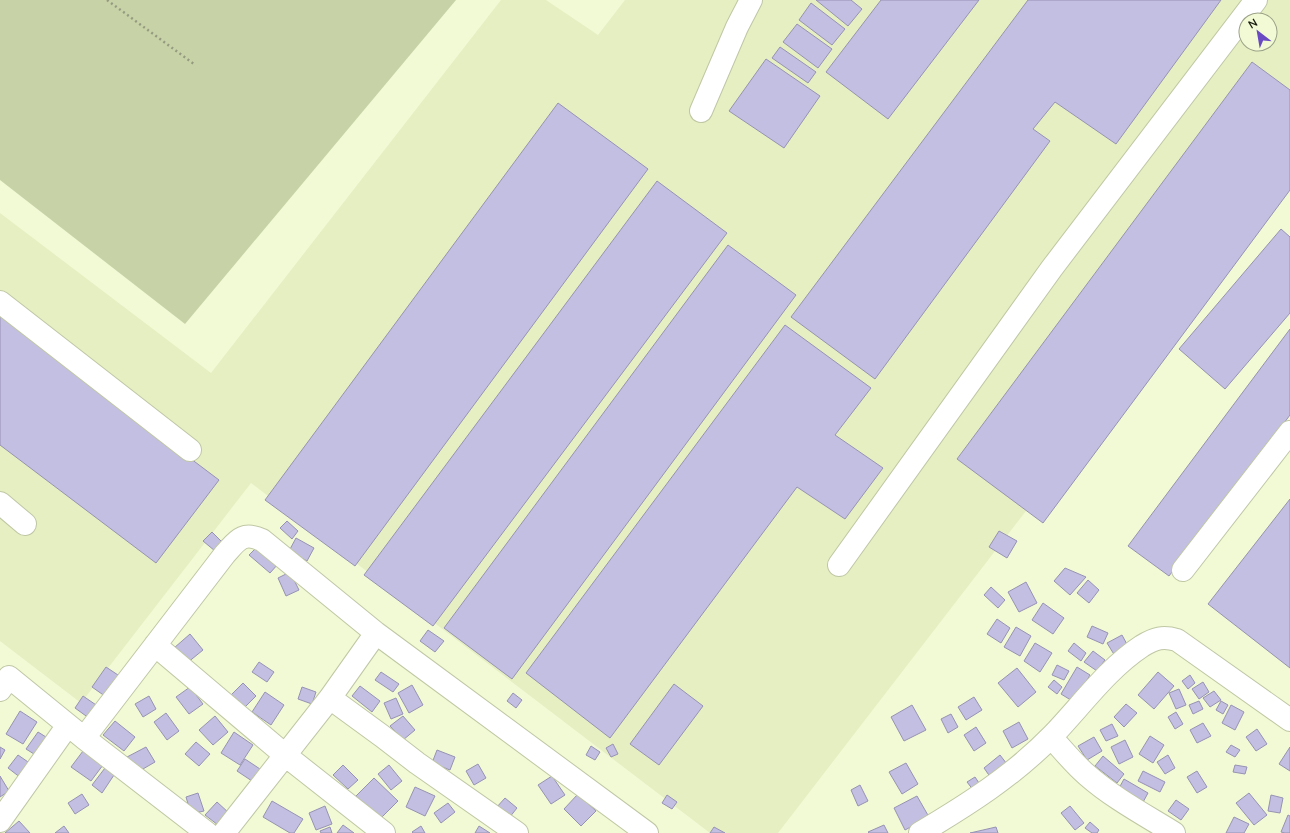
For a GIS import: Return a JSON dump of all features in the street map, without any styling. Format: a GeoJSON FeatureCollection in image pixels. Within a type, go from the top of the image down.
{"type":"FeatureCollection","features":[{"type":"Feature","properties":{"kind":"street"},"geometry":{"type":"LineString","coordinates":[[701,111],[737,27],[751,0]]}},
{"type":"Feature","properties":{"kind":"street"},"geometry":{"type":"LineString","coordinates":[[839,565],[1052,268],[1256,0]]}},
{"type":"Feature","properties":{"kind":"street"},"geometry":{"type":"LineString","coordinates":[[0,302],[190,450]]}},
{"type":"Feature","properties":{"kind":"street"},"geometry":{"type":"LineString","coordinates":[[1183,570],[1290,432]]}},
{"type":"Feature","properties":{"kind":"street"},"geometry":{"type":"LineString","coordinates":[[0,503],[25,524]]}},
{"type":"Feature","properties":{"kind":"street"},"geometry":{"type":"LineString","coordinates":[[0,821],[76,732],[155,645],[236,541],[244,537],[253,536],[262,540],[376,632],[647,833]]}},
{"type":"Feature","properties":{"kind":"street"},"geometry":{"type":"LineString","coordinates":[[3,679],[210,833],[285,755],[330,698],[376,632]]}},
{"type":"Feature","properties":{"kind":"street"},"geometry":{"type":"LineString","coordinates":[[920,833],[965,806],[1001,781],[1051,737],[1114,669],[1143,646],[1155,640],[1165,637],[1177,640],[1290,720]]}},
{"type":"Feature","properties":{"kind":"street"},"geometry":{"type":"LineString","coordinates":[[155,645],[285,755],[384,833]]}},
{"type":"Feature","properties":{"kind":"street"},"geometry":{"type":"LineString","coordinates":[[330,698],[417,763],[517,833]]}},
{"type":"Feature","properties":{"kind":"street"},"geometry":{"type":"LineString","coordinates":[[1051,737],[1087,775],[1103,788],[1174,833]]}},
{"type":"Feature","properties":{"kind":"path"},"geometry":{"type":"LineString","coordinates":[[107,0],[194,64]]}},
{"type":"Feature","properties":{"kind":"shaded area"},"geometry":{"type":"Polygon","coordinates":[[[0,0],[456,0],[185,324],[0,180],[0,0]]]}},
{"type":"Feature","properties":{"kind":"shaded area"},"geometry":{"type":"Polygon","coordinates":[[[501,0],[546,0],[598,35],[625,0],[1290,0],[1290,168],[778,833],[710,833],[251,483],[81,703],[0,641],[0,213],[211,373],[501,0]]]}},
{"type":"Feature","properties":{"kind":"building"},"geometry":{"type":"Polygon","coordinates":[[[816,0],[851,0],[862,9],[848,26],[816,0]]]}},
{"type":"Feature","properties":{"kind":"building"},"geometry":{"type":"Polygon","coordinates":[[[881,0],[979,0],[888,119],[826,72],[881,0]]]}},
{"type":"Feature","properties":{"kind":"building"},"geometry":{"type":"Polygon","coordinates":[[[1028,0],[1221,0],[1116,144],[1055,102],[1033,129],[1050,141],[875,379],[791,317],[1028,0]]]}},
{"type":"Feature","properties":{"kind":"building"},"geometry":{"type":"Polygon","coordinates":[[[811,3],[845,29],[832,45],[799,20],[811,3]]]}},
{"type":"Feature","properties":{"kind":"building"},"geometry":{"type":"Polygon","coordinates":[[[797,24],[832,49],[818,68],[783,42],[797,24]]]}},
{"type":"Feature","properties":{"kind":"building"},"geometry":{"type":"Polygon","coordinates":[[[780,47],[816,72],[808,83],[772,58],[780,47]]]}},
{"type":"Feature","properties":{"kind":"building"},"geometry":{"type":"Polygon","coordinates":[[[766,59],[820,96],[784,148],[729,111],[766,59]]]}},
{"type":"Feature","properties":{"kind":"building"},"geometry":{"type":"Polygon","coordinates":[[[1252,62],[1290,90],[1290,190],[1043,523],[957,459],[1252,62]]]}},
{"type":"Feature","properties":{"kind":"building"},"geometry":{"type":"Polygon","coordinates":[[[558,103],[648,169],[355,566],[265,500],[558,103]]]}},
{"type":"Feature","properties":{"kind":"building"},"geometry":{"type":"Polygon","coordinates":[[[657,181],[727,233],[433,626],[364,575],[657,181]]]}},
{"type":"Feature","properties":{"kind":"building"},"geometry":{"type":"Polygon","coordinates":[[[1281,229],[1290,237],[1290,313],[1225,389],[1179,349],[1281,229]]]}},
{"type":"Feature","properties":{"kind":"building"},"geometry":{"type":"Polygon","coordinates":[[[728,245],[796,295],[512,679],[444,628],[728,245]]]}},
{"type":"Feature","properties":{"kind":"building"},"geometry":{"type":"Polygon","coordinates":[[[0,315],[219,480],[156,563],[0,445],[0,315]]]}},
{"type":"Feature","properties":{"kind":"building"},"geometry":{"type":"Polygon","coordinates":[[[785,325],[871,388],[835,435],[883,468],[845,519],[797,487],[610,738],[526,673],[785,325]]]}},
{"type":"Feature","properties":{"kind":"building"},"geometry":{"type":"Polygon","coordinates":[[[1290,329],[1290,415],[1169,576],[1128,546],[1290,329]]]}},
{"type":"Feature","properties":{"kind":"building"},"geometry":{"type":"Polygon","coordinates":[[[1290,499],[1290,668],[1208,604],[1290,499]]]}},
{"type":"Feature","properties":{"kind":"building"},"geometry":{"type":"Polygon","coordinates":[[[287,521],[298,531],[292,539],[280,528],[287,521]]]}},
{"type":"Feature","properties":{"kind":"building"},"geometry":{"type":"Polygon","coordinates":[[[999,531],[1017,541],[1007,558],[989,547],[999,531]]]}},
{"type":"Feature","properties":{"kind":"building"},"geometry":{"type":"Polygon","coordinates":[[[212,532],[223,543],[215,551],[203,541],[212,532]]]}},
{"type":"Feature","properties":{"kind":"building"},"geometry":{"type":"Polygon","coordinates":[[[296,538],[314,548],[307,561],[289,551],[296,538]]]}},
{"type":"Feature","properties":{"kind":"building"},"geometry":{"type":"Polygon","coordinates":[[[258,546],[278,564],[270,573],[249,555],[258,546]]]}},
{"type":"Feature","properties":{"kind":"building"},"geometry":{"type":"Polygon","coordinates":[[[1065,568],[1086,577],[1070,595],[1054,581],[1065,568]]]}},
{"type":"Feature","properties":{"kind":"building"},"geometry":{"type":"Polygon","coordinates":[[[290,572],[299,590],[286,596],[278,578],[290,572]]]}},
{"type":"Feature","properties":{"kind":"building"},"geometry":{"type":"Polygon","coordinates":[[[1088,580],[1099,590],[1089,603],[1077,593],[1088,580]]]}},
{"type":"Feature","properties":{"kind":"building"},"geometry":{"type":"Polygon","coordinates":[[[1026,582],[1037,603],[1019,612],[1008,592],[1026,582]]]}},
{"type":"Feature","properties":{"kind":"building"},"geometry":{"type":"Polygon","coordinates":[[[991,587],[1005,600],[998,608],[984,595],[991,587]]]}},
{"type":"Feature","properties":{"kind":"building"},"geometry":{"type":"Polygon","coordinates":[[[1043,603],[1064,618],[1053,634],[1032,620],[1043,603]]]}},
{"type":"Feature","properties":{"kind":"building"},"geometry":{"type":"Polygon","coordinates":[[[997,619],[1010,628],[1001,643],[987,634],[997,619]]]}},
{"type":"Feature","properties":{"kind":"building"},"geometry":{"type":"Polygon","coordinates":[[[1092,626],[1108,633],[1103,644],[1087,637],[1092,626]]]}},
{"type":"Feature","properties":{"kind":"building"},"geometry":{"type":"Polygon","coordinates":[[[1016,627],[1031,636],[1020,656],[1004,647],[1016,627]]]}},
{"type":"Feature","properties":{"kind":"building"},"geometry":{"type":"Polygon","coordinates":[[[428,630],[444,641],[435,652],[420,641],[428,630]]]}},
{"type":"Feature","properties":{"kind":"building"},"geometry":{"type":"Polygon","coordinates":[[[190,634],[203,650],[187,663],[174,648],[190,634]]]}},
{"type":"Feature","properties":{"kind":"building"},"geometry":{"type":"Polygon","coordinates":[[[1122,635],[1129,648],[1115,656],[1107,643],[1122,635]]]}},
{"type":"Feature","properties":{"kind":"building"},"geometry":{"type":"Polygon","coordinates":[[[1035,643],[1052,653],[1040,672],[1024,661],[1035,643]]]}},
{"type":"Feature","properties":{"kind":"building"},"geometry":{"type":"Polygon","coordinates":[[[1074,643],[1086,653],[1081,661],[1068,651],[1074,643]]]}},
{"type":"Feature","properties":{"kind":"building"},"geometry":{"type":"Polygon","coordinates":[[[1093,651],[1105,660],[1097,671],[1084,662],[1093,651]]]}},
{"type":"Feature","properties":{"kind":"building"},"geometry":{"type":"Polygon","coordinates":[[[259,662],[274,672],[267,682],[252,672],[259,662]]]}},
{"type":"Feature","properties":{"kind":"building"},"geometry":{"type":"Polygon","coordinates":[[[1057,665],[1069,671],[1064,680],[1052,675],[1057,665]]]}},
{"type":"Feature","properties":{"kind":"building"},"geometry":{"type":"Polygon","coordinates":[[[106,667],[124,679],[109,699],[92,687],[106,667]]]}},
{"type":"Feature","properties":{"kind":"building"},"geometry":{"type":"Polygon","coordinates":[[[1077,667],[1090,675],[1074,702],[1061,694],[1077,667]]]}},
{"type":"Feature","properties":{"kind":"building"},"geometry":{"type":"Polygon","coordinates":[[[1017,668],[1036,692],[1018,707],[998,683],[1017,668]]]}},
{"type":"Feature","properties":{"kind":"building"},"geometry":{"type":"Polygon","coordinates":[[[381,672],[399,684],[393,692],[375,680],[381,672]]]}},
{"type":"Feature","properties":{"kind":"building"},"geometry":{"type":"Polygon","coordinates":[[[1158,672],[1174,686],[1154,709],[1138,695],[1158,672]]]}},
{"type":"Feature","properties":{"kind":"building"},"geometry":{"type":"Polygon","coordinates":[[[1190,675],[1195,683],[1188,689],[1182,681],[1190,675]]]}},
{"type":"Feature","properties":{"kind":"building"},"geometry":{"type":"Polygon","coordinates":[[[1054,680],[1062,687],[1057,694],[1048,687],[1054,680]]]}},
{"type":"Feature","properties":{"kind":"building"},"geometry":{"type":"Polygon","coordinates":[[[1203,682],[1209,692],[1199,699],[1192,689],[1203,682]]]}},
{"type":"Feature","properties":{"kind":"building"},"geometry":{"type":"Polygon","coordinates":[[[243,683],[256,696],[244,708],[231,695],[243,683]]]}},
{"type":"Feature","properties":{"kind":"building"},"geometry":{"type":"Polygon","coordinates":[[[674,684],[703,706],[659,765],[630,744],[674,684]]]}},
{"type":"Feature","properties":{"kind":"building"},"geometry":{"type":"Polygon","coordinates":[[[412,685],[423,705],[409,713],[398,693],[412,685]]]}},
{"type":"Feature","properties":{"kind":"building"},"geometry":{"type":"Polygon","coordinates":[[[360,686],[380,701],[372,712],[352,696],[360,686]]]}},
{"type":"Feature","properties":{"kind":"building"},"geometry":{"type":"Polygon","coordinates":[[[190,687],[203,704],[189,714],[176,697],[190,687]]]}},
{"type":"Feature","properties":{"kind":"building"},"geometry":{"type":"Polygon","coordinates":[[[302,687],[316,692],[312,704],[298,699],[302,687]]]}},
{"type":"Feature","properties":{"kind":"building"},"geometry":{"type":"Polygon","coordinates":[[[1179,689],[1186,705],[1176,709],[1169,693],[1179,689]]]}},
{"type":"Feature","properties":{"kind":"building"},"geometry":{"type":"Polygon","coordinates":[[[1214,691],[1221,700],[1210,707],[1203,698],[1214,691]]]}},
{"type":"Feature","properties":{"kind":"building"},"geometry":{"type":"Polygon","coordinates":[[[265,692],[284,705],[271,725],[252,712],[265,692]]]}},
{"type":"Feature","properties":{"kind":"building"},"geometry":{"type":"Polygon","coordinates":[[[513,693],[522,700],[516,708],[507,701],[513,693]]]}},
{"type":"Feature","properties":{"kind":"building"},"geometry":{"type":"Polygon","coordinates":[[[83,696],[102,709],[93,721],[75,708],[83,696]]]}},
{"type":"Feature","properties":{"kind":"building"},"geometry":{"type":"Polygon","coordinates":[[[149,696],[156,709],[143,717],[135,704],[149,696]]]}},
{"type":"Feature","properties":{"kind":"building"},"geometry":{"type":"Polygon","coordinates":[[[974,697],[982,710],[966,720],[958,707],[974,697]]]}},
{"type":"Feature","properties":{"kind":"building"},"geometry":{"type":"Polygon","coordinates":[[[396,698],[403,714],[391,719],[384,703],[396,698]]]}},
{"type":"Feature","properties":{"kind":"building"},"geometry":{"type":"Polygon","coordinates":[[[1199,701],[1203,709],[1193,714],[1189,705],[1199,701]]]}},
{"type":"Feature","properties":{"kind":"building"},"geometry":{"type":"Polygon","coordinates":[[[1221,701],[1228,705],[1223,714],[1216,710],[1221,701]]]}},
{"type":"Feature","properties":{"kind":"building"},"geometry":{"type":"Polygon","coordinates":[[[1126,704],[1137,713],[1124,727],[1114,717],[1126,704]]]}},
{"type":"Feature","properties":{"kind":"building"},"geometry":{"type":"Polygon","coordinates":[[[912,705],[926,730],[904,741],[891,717],[912,705]]]}},
{"type":"Feature","properties":{"kind":"building"},"geometry":{"type":"Polygon","coordinates":[[[1231,705],[1244,712],[1235,730],[1222,723],[1231,705]]]}},
{"type":"Feature","properties":{"kind":"building"},"geometry":{"type":"Polygon","coordinates":[[[20,711],[37,722],[23,744],[6,734],[20,711]]]}},
{"type":"Feature","properties":{"kind":"building"},"geometry":{"type":"Polygon","coordinates":[[[1176,712],[1183,724],[1175,729],[1168,717],[1176,712]]]}},
{"type":"Feature","properties":{"kind":"building"},"geometry":{"type":"Polygon","coordinates":[[[166,713],[179,731],[167,740],[154,722],[166,713]]]}},
{"type":"Feature","properties":{"kind":"building"},"geometry":{"type":"Polygon","coordinates":[[[951,714],[958,727],[948,733],[941,719],[951,714]]]}},
{"type":"Feature","properties":{"kind":"building"},"geometry":{"type":"Polygon","coordinates":[[[215,716],[228,732],[213,745],[199,730],[215,716]]]}},
{"type":"Feature","properties":{"kind":"building"},"geometry":{"type":"Polygon","coordinates":[[[403,716],[415,730],[403,740],[390,726],[403,716]]]}},
{"type":"Feature","properties":{"kind":"building"},"geometry":{"type":"Polygon","coordinates":[[[115,721],[135,737],[124,751],[103,735],[115,721]]]}},
{"type":"Feature","properties":{"kind":"building"},"geometry":{"type":"Polygon","coordinates":[[[1019,722],[1028,739],[1012,748],[1003,731],[1019,722]]]}},
{"type":"Feature","properties":{"kind":"building"},"geometry":{"type":"Polygon","coordinates":[[[1203,723],[1211,736],[1197,743],[1190,730],[1203,723]]]}},
{"type":"Feature","properties":{"kind":"building"},"geometry":{"type":"Polygon","coordinates":[[[1112,724],[1118,736],[1106,741],[1100,730],[1112,724]]]}},
{"type":"Feature","properties":{"kind":"building"},"geometry":{"type":"Polygon","coordinates":[[[976,727],[986,743],[974,751],[964,735],[976,727]]]}},
{"type":"Feature","properties":{"kind":"building"},"geometry":{"type":"Polygon","coordinates":[[[1257,729],[1267,744],[1256,751],[1246,737],[1257,729]]]}},
{"type":"Feature","properties":{"kind":"building"},"geometry":{"type":"Polygon","coordinates":[[[38,732],[54,742],[42,759],[26,749],[38,732]]]}},
{"type":"Feature","properties":{"kind":"building"},"geometry":{"type":"Polygon","coordinates":[[[234,732],[253,745],[240,765],[221,753],[234,732]]]}},
{"type":"Feature","properties":{"kind":"building"},"geometry":{"type":"Polygon","coordinates":[[[1150,736],[1164,745],[1153,763],[1139,754],[1150,736]]]}},
{"type":"Feature","properties":{"kind":"building"},"geometry":{"type":"Polygon","coordinates":[[[1094,737],[1102,751],[1087,760],[1078,746],[1094,737]]]}},
{"type":"Feature","properties":{"kind":"building"},"geometry":{"type":"Polygon","coordinates":[[[1125,740],[1133,757],[1119,764],[1111,747],[1125,740]]]}},
{"type":"Feature","properties":{"kind":"building"},"geometry":{"type":"Polygon","coordinates":[[[196,742],[210,754],[199,766],[185,754],[196,742]]]}},
{"type":"Feature","properties":{"kind":"building"},"geometry":{"type":"Polygon","coordinates":[[[613,744],[618,754],[611,757],[606,748],[613,744]]]}},
{"type":"Feature","properties":{"kind":"building"},"geometry":{"type":"Polygon","coordinates":[[[1231,745],[1240,750],[1235,757],[1226,752],[1231,745]]]}},
{"type":"Feature","properties":{"kind":"building"},"geometry":{"type":"Polygon","coordinates":[[[591,746],[600,752],[595,760],[586,755],[591,746]]]}},
{"type":"Feature","properties":{"kind":"building"},"geometry":{"type":"Polygon","coordinates":[[[0,747],[5,750],[0,759],[0,747]]]}},
{"type":"Feature","properties":{"kind":"building"},"geometry":{"type":"Polygon","coordinates":[[[86,747],[106,761],[91,781],[71,767],[86,747]]]}},
{"type":"Feature","properties":{"kind":"building"},"geometry":{"type":"Polygon","coordinates":[[[146,747],[155,762],[136,773],[127,757],[146,747]]]}},
{"type":"Feature","properties":{"kind":"building"},"geometry":{"type":"Polygon","coordinates":[[[1290,747],[1290,771],[1279,764],[1290,747]]]}},
{"type":"Feature","properties":{"kind":"building"},"geometry":{"type":"Polygon","coordinates":[[[437,750],[455,757],[450,770],[432,763],[437,750]]]}},
{"type":"Feature","properties":{"kind":"building"},"geometry":{"type":"Polygon","coordinates":[[[18,755],[31,764],[21,778],[8,768],[18,755]]]}},
{"type":"Feature","properties":{"kind":"building"},"geometry":{"type":"Polygon","coordinates":[[[1000,755],[1010,768],[993,781],[984,768],[1000,755]]]}},
{"type":"Feature","properties":{"kind":"building"},"geometry":{"type":"Polygon","coordinates":[[[1168,755],[1175,768],[1165,774],[1157,762],[1168,755]]]}},
{"type":"Feature","properties":{"kind":"building"},"geometry":{"type":"Polygon","coordinates":[[[1103,756],[1124,774],[1117,783],[1095,766],[1103,756]]]}},
{"type":"Feature","properties":{"kind":"building"},"geometry":{"type":"Polygon","coordinates":[[[245,759],[263,771],[255,783],[237,771],[245,759]]]}},
{"type":"Feature","properties":{"kind":"building"},"geometry":{"type":"Polygon","coordinates":[[[906,763],[918,784],[902,794],[889,772],[906,763]]]}},
{"type":"Feature","properties":{"kind":"building"},"geometry":{"type":"Polygon","coordinates":[[[478,764],[486,778],[474,785],[466,771],[478,764]]]}},
{"type":"Feature","properties":{"kind":"building"},"geometry":{"type":"Polygon","coordinates":[[[343,765],[358,780],[348,789],[333,775],[343,765]]]}},
{"type":"Feature","properties":{"kind":"building"},"geometry":{"type":"Polygon","coordinates":[[[389,765],[402,781],[391,790],[378,774],[389,765]]]}},
{"type":"Feature","properties":{"kind":"building"},"geometry":{"type":"Polygon","coordinates":[[[1235,765],[1247,767],[1245,774],[1233,772],[1235,765]]]}},
{"type":"Feature","properties":{"kind":"building"},"geometry":{"type":"Polygon","coordinates":[[[105,768],[114,775],[102,793],[92,785],[105,768]]]}},
{"type":"Feature","properties":{"kind":"building"},"geometry":{"type":"Polygon","coordinates":[[[1143,771],[1165,782],[1160,792],[1138,781],[1143,771]]]}},
{"type":"Feature","properties":{"kind":"building"},"geometry":{"type":"Polygon","coordinates":[[[1197,771],[1207,787],[1197,793],[1187,777],[1197,771]]]}},
{"type":"Feature","properties":{"kind":"building"},"geometry":{"type":"Polygon","coordinates":[[[0,776],[9,791],[0,797],[0,776]]]}},
{"type":"Feature","properties":{"kind":"building"},"geometry":{"type":"Polygon","coordinates":[[[552,776],[565,795],[551,804],[538,785],[552,776]]]}},
{"type":"Feature","properties":{"kind":"building"},"geometry":{"type":"Polygon","coordinates":[[[975,777],[981,786],[974,791],[967,782],[975,777]]]}},
{"type":"Feature","properties":{"kind":"building"},"geometry":{"type":"Polygon","coordinates":[[[374,778],[398,801],[380,819],[356,796],[374,778]]]}},
{"type":"Feature","properties":{"kind":"building"},"geometry":{"type":"Polygon","coordinates":[[[1124,779],[1148,793],[1142,804],[1118,790],[1124,779]]]}},
{"type":"Feature","properties":{"kind":"building"},"geometry":{"type":"Polygon","coordinates":[[[860,785],[868,801],[858,806],[851,790],[860,785]]]}},
{"type":"Feature","properties":{"kind":"building"},"geometry":{"type":"Polygon","coordinates":[[[415,787],[435,796],[425,816],[406,807],[415,787]]]}},
{"type":"Feature","properties":{"kind":"building"},"geometry":{"type":"Polygon","coordinates":[[[198,793],[204,811],[191,814],[186,797],[198,793]]]}},
{"type":"Feature","properties":{"kind":"building"},"geometry":{"type":"Polygon","coordinates":[[[1249,793],[1267,815],[1254,825],[1236,803],[1249,793]]]}},
{"type":"Feature","properties":{"kind":"building"},"geometry":{"type":"Polygon","coordinates":[[[82,794],[89,805],[75,814],[68,803],[82,794]]]}},
{"type":"Feature","properties":{"kind":"building"},"geometry":{"type":"Polygon","coordinates":[[[578,794],[596,811],[581,826],[564,809],[578,794]]]}},
{"type":"Feature","properties":{"kind":"building"},"geometry":{"type":"Polygon","coordinates":[[[667,795],[677,802],[672,809],[662,803],[667,795]]]}},
{"type":"Feature","properties":{"kind":"building"},"geometry":{"type":"Polygon","coordinates":[[[1271,795],[1283,798],[1280,813],[1268,811],[1271,795]]]}},
{"type":"Feature","properties":{"kind":"building"},"geometry":{"type":"Polygon","coordinates":[[[917,796],[929,817],[905,830],[894,808],[917,796]]]}},
{"type":"Feature","properties":{"kind":"building"},"geometry":{"type":"Polygon","coordinates":[[[505,798],[517,808],[509,818],[496,808],[505,798]]]}},
{"type":"Feature","properties":{"kind":"building"},"geometry":{"type":"Polygon","coordinates":[[[1176,800],[1189,809],[1181,820],[1168,811],[1176,800]]]}},
{"type":"Feature","properties":{"kind":"building"},"geometry":{"type":"Polygon","coordinates":[[[272,801],[303,819],[294,833],[290,833],[263,817],[272,801]]]}},
{"type":"Feature","properties":{"kind":"building"},"geometry":{"type":"Polygon","coordinates":[[[217,802],[229,813],[218,825],[205,815],[217,802]]]}},
{"type":"Feature","properties":{"kind":"building"},"geometry":{"type":"Polygon","coordinates":[[[448,803],[455,812],[441,823],[434,813],[448,803]]]}},
{"type":"Feature","properties":{"kind":"building"},"geometry":{"type":"Polygon","coordinates":[[[325,806],[332,824],[316,830],[309,813],[325,806]]]}},
{"type":"Feature","properties":{"kind":"building"},"geometry":{"type":"Polygon","coordinates":[[[1070,806],[1084,823],[1075,830],[1061,813],[1070,806]]]}},
{"type":"Feature","properties":{"kind":"building"},"geometry":{"type":"Polygon","coordinates":[[[1288,815],[1290,816],[1290,833],[1281,832],[1288,815]]]}},
{"type":"Feature","properties":{"kind":"building"},"geometry":{"type":"Polygon","coordinates":[[[1234,817],[1249,824],[1244,833],[1226,833],[1234,817]]]}},
{"type":"Feature","properties":{"kind":"building"},"geometry":{"type":"Polygon","coordinates":[[[19,821],[30,833],[5,833],[19,821]]]}},
{"type":"Feature","properties":{"kind":"building"},"geometry":{"type":"Polygon","coordinates":[[[1090,822],[1099,830],[1097,833],[1092,833],[1085,828],[1090,822]]]}},
{"type":"Feature","properties":{"kind":"building"},"geometry":{"type":"Polygon","coordinates":[[[343,825],[354,833],[337,833],[343,825]]]}},
{"type":"Feature","properties":{"kind":"building"},"geometry":{"type":"Polygon","coordinates":[[[884,825],[888,833],[868,832],[884,825]]]}},
{"type":"Feature","properties":{"kind":"building"},"geometry":{"type":"Polygon","coordinates":[[[64,826],[69,833],[55,833],[64,826]]]}},
{"type":"Feature","properties":{"kind":"building"},"geometry":{"type":"Polygon","coordinates":[[[421,826],[425,833],[412,832],[421,826]]]}},
{"type":"Feature","properties":{"kind":"building"},"geometry":{"type":"Polygon","coordinates":[[[479,826],[490,833],[475,833],[479,826]]]}},
{"type":"Feature","properties":{"kind":"building"},"geometry":{"type":"Polygon","coordinates":[[[330,827],[332,833],[321,833],[320,831],[330,827]]]}},
{"type":"Feature","properties":{"kind":"building"},"geometry":{"type":"Polygon","coordinates":[[[714,827],[725,833],[710,833],[714,827]]]}},
{"type":"Feature","properties":{"kind":"building"},"geometry":{"type":"Polygon","coordinates":[[[996,827],[998,833],[970,833],[996,827]]]}}]}
